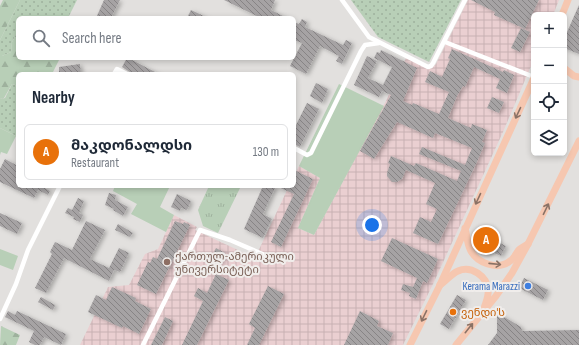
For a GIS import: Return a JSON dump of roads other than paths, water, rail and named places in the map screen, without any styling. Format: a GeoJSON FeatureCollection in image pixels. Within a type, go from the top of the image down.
{"type":"FeatureCollection","features":[{"type":"Feature","properties":{"kind":"main road"},"geometry":{"type":"LineString","coordinates":[[563,12],[568,0]]}},
{"type":"Feature","properties":{"kind":"main road"},"geometry":{"type":"LineString","coordinates":[[567,70],[574,76],[579,77]]}},
{"type":"Feature","properties":{"kind":"main road"},"geometry":{"type":"LineString","coordinates":[[410,345],[531,84]]}},
{"type":"Feature","properties":{"kind":"main road"},"geometry":{"type":"LineString","coordinates":[[456,345],[496,296],[512,273],[579,141]]}},
{"type":"Feature","properties":{"kind":"main road"},"geometry":{"type":"LineString","coordinates":[[465,228],[468,244],[472,253],[480,260],[492,266],[504,265],[511,261],[519,250],[528,244]]}},
{"type":"Feature","properties":{"kind":"main road"},"geometry":{"type":"LineString","coordinates":[[438,287],[459,270],[470,270],[480,274],[486,280],[489,290],[482,312]]}},
{"type":"Feature","properties":{"kind":"street"},"geometry":{"type":"LineString","coordinates":[[342,0],[369,37],[428,67],[431,66],[445,42],[465,0]]}},
{"type":"Feature","properties":{"kind":"street"},"geometry":{"type":"LineString","coordinates":[[296,149],[307,155],[311,153],[361,50],[365,45],[379,42]]}},
{"type":"Feature","properties":{"kind":"street"},"geometry":{"type":"LineString","coordinates":[[445,42],[531,76]]}},
{"type":"Feature","properties":{"kind":"street"},"geometry":{"type":"LineString","coordinates":[[115,72],[117,69],[123,72]]}},
{"type":"Feature","properties":{"kind":"street"},"geometry":{"type":"LineString","coordinates":[[0,319],[11,296],[28,250],[59,188]]}},
{"type":"Feature","properties":{"kind":"street"},"geometry":{"type":"LineString","coordinates":[[143,345],[200,230],[230,240],[274,259]]}},
{"type":"Feature","properties":{"kind":"place","name":"მაკდონალდსი"},"geometry":{"type":"Point","coordinates":[486,240]}},
{"type":"Feature","properties":{"kind":"place","name":"ქართულ-ამერიკული უნივერსიტეტი"},"geometry":{"type":"Point","coordinates":[167,262]}},
{"type":"Feature","properties":{"kind":"place","name":"Kerama Marazzi"},"geometry":{"type":"Point","coordinates":[528,286]}},
{"type":"Feature","properties":{"kind":"place","name":"ვენდი'ს"},"geometry":{"type":"Point","coordinates":[453,312]}}]}
